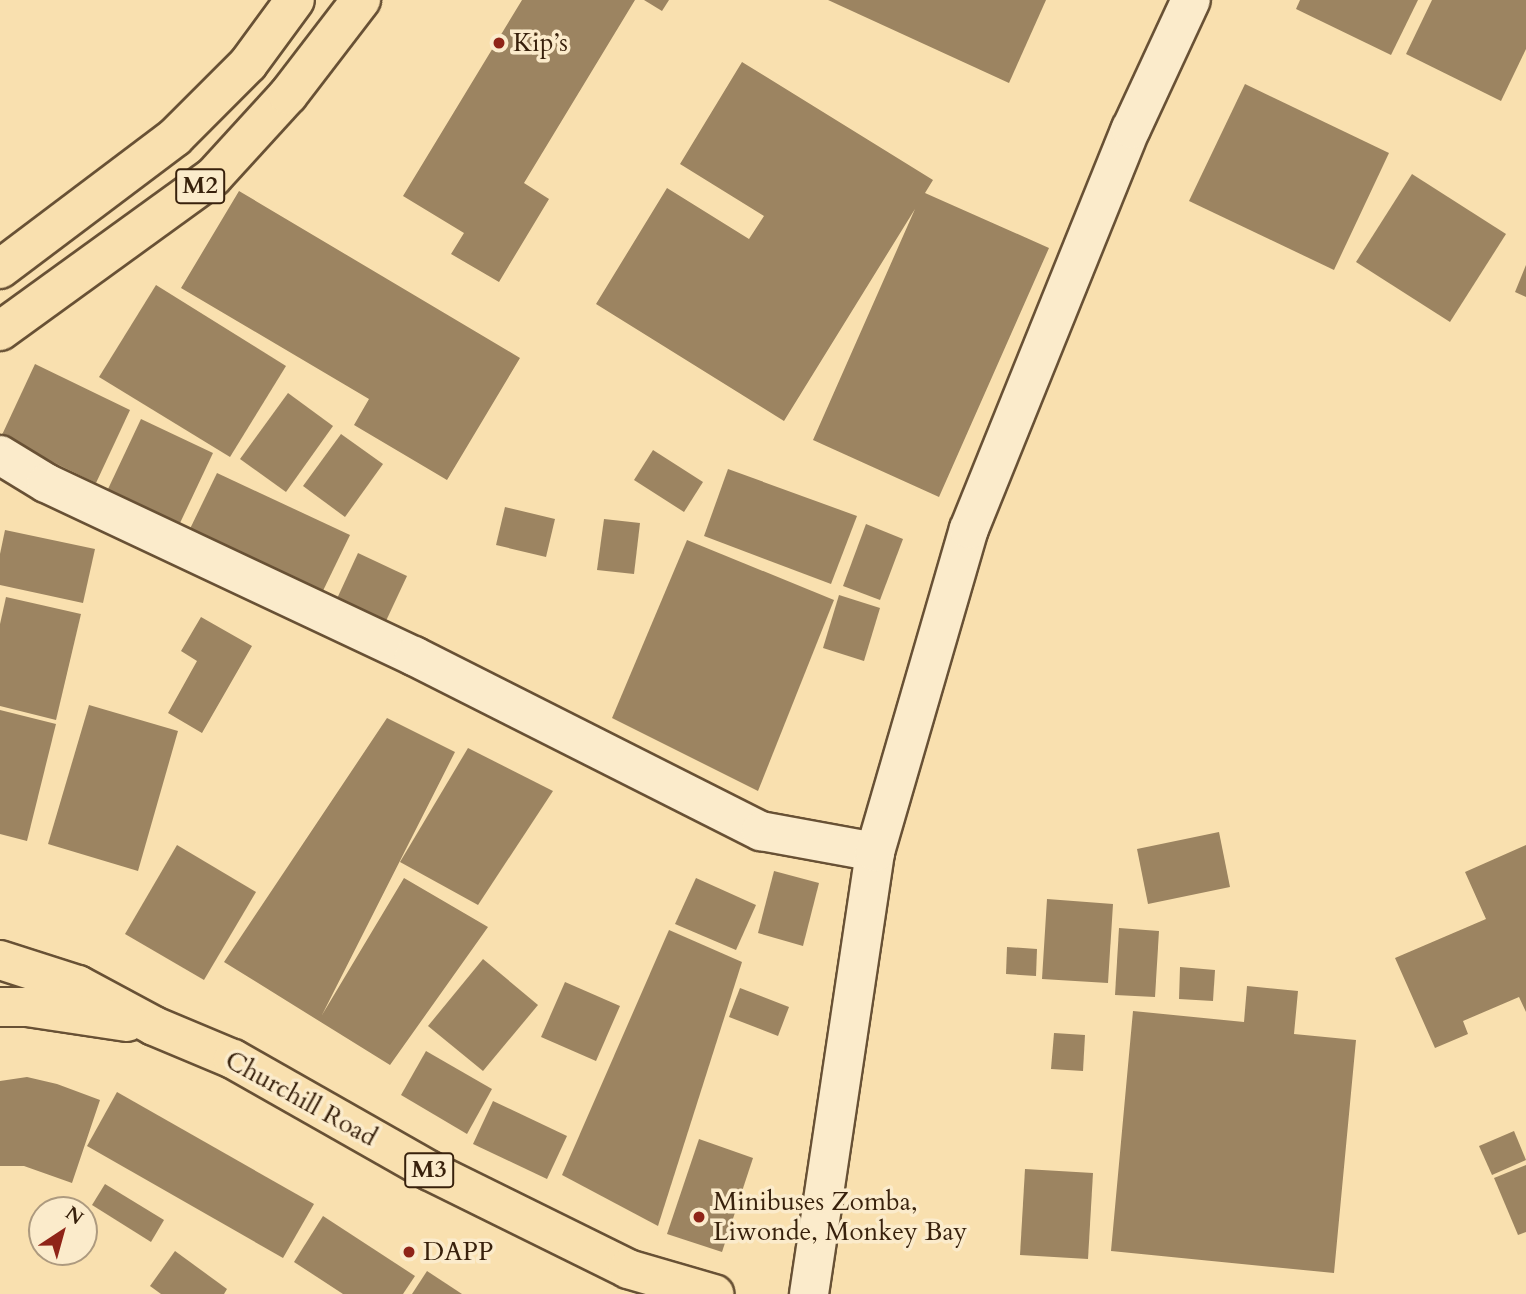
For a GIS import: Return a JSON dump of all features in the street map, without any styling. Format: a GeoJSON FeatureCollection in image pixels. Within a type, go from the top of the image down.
{"type":"FeatureCollection","features":[{"type":"Feature","properties":{"kind":"highway","name":"M2"},"geometry":{"type":"LineString","coordinates":[[0,269],[175,137],[248,64],[295,0]]}},
{"type":"Feature","properties":{"kind":"highway","name":"M2"},"geometry":{"type":"LineString","coordinates":[[0,331],[213,177],[288,95],[361,0]]}},
{"type":"Feature","properties":{"kind":"highway","name":"M3"},"geometry":{"type":"LineString","coordinates":[[0,960],[78,985],[153,1026]]}},
{"type":"Feature","properties":{"kind":"highway","name":"M3"},"geometry":{"type":"LineString","coordinates":[[0,1007],[27,1007],[153,1026]]}},
{"type":"Feature","properties":{"kind":"highway","name":"Churchill Road"},"geometry":{"type":"LineString","coordinates":[[153,1026],[233,1059],[430,1171],[628,1269],[714,1294]]}},
{"type":"Feature","properties":{"kind":"street"},"geometry":{"type":"LineString","coordinates":[[809,1294],[875,852],[969,529],[1131,129],[1191,0]]}},
{"type":"Feature","properties":{"kind":"street"},"geometry":{"type":"LineString","coordinates":[[0,455],[46,483],[414,656],[761,831],[875,852]]}},
{"type":"Feature","properties":{"kind":"building"},"geometry":{"type":"Polygon","coordinates":[[[522,0],[635,0],[524,183],[549,199],[499,282],[451,254],[464,233],[403,196],[522,0]]]}},
{"type":"Feature","properties":{"kind":"building"},"geometry":{"type":"Polygon","coordinates":[[[644,0],[669,0],[662,11],[644,0]]]}},
{"type":"Feature","properties":{"kind":"building"},"geometry":{"type":"Polygon","coordinates":[[[828,0],[1046,0],[1009,83],[828,0]]]}},
{"type":"Feature","properties":{"kind":"building"},"geometry":{"type":"Polygon","coordinates":[[[1300,0],[1418,0],[1391,55],[1296,9],[1300,0]]]}},
{"type":"Feature","properties":{"kind":"building"},"geometry":{"type":"Polygon","coordinates":[[[1432,0],[1526,0],[1526,49],[1501,101],[1406,54],[1432,0]]]}},
{"type":"Feature","properties":{"kind":"building"},"geometry":{"type":"Polygon","coordinates":[[[742,62],[933,180],[925,193],[1049,248],[939,497],[813,440],[915,209],[784,421],[596,304],[667,188],[749,239],[764,216],[680,164],[742,62]]]}},
{"type":"Feature","properties":{"kind":"building"},"geometry":{"type":"Polygon","coordinates":[[[1245,84],[1389,153],[1334,270],[1189,201],[1245,84]]]}},
{"type":"Feature","properties":{"kind":"building"},"geometry":{"type":"Polygon","coordinates":[[[1412,174],[1506,234],[1450,322],[1356,262],[1412,174]]]}},
{"type":"Feature","properties":{"kind":"building"},"geometry":{"type":"Polygon","coordinates":[[[239,191],[520,358],[447,480],[354,425],[369,399],[181,288],[239,191]]]}},
{"type":"Feature","properties":{"kind":"building"},"geometry":{"type":"Polygon","coordinates":[[[1526,265],[1526,297],[1515,292],[1526,265]]]}},
{"type":"Feature","properties":{"kind":"building"},"geometry":{"type":"Polygon","coordinates":[[[156,285],[286,366],[230,457],[99,377],[156,285]]]}},
{"type":"Feature","properties":{"kind":"building"},"geometry":{"type":"Polygon","coordinates":[[[35,364],[130,410],[96,483],[1,437],[35,364]]]}},
{"type":"Feature","properties":{"kind":"building"},"geometry":{"type":"Polygon","coordinates":[[[288,393],[333,426],[286,492],[240,459],[288,393]]]}},
{"type":"Feature","properties":{"kind":"building"},"geometry":{"type":"Polygon","coordinates":[[[141,419],[213,453],[180,523],[108,489],[141,419]]]}},
{"type":"Feature","properties":{"kind":"building"},"geometry":{"type":"Polygon","coordinates":[[[341,434],[383,464],[345,517],[303,486],[341,434]]]}},
{"type":"Feature","properties":{"kind":"building"},"geometry":{"type":"Polygon","coordinates":[[[653,450],[703,482],[684,512],[634,480],[653,450]]]}},
{"type":"Feature","properties":{"kind":"building"},"geometry":{"type":"Polygon","coordinates":[[[728,469],[857,516],[831,584],[704,536],[728,469]]]}},
{"type":"Feature","properties":{"kind":"building"},"geometry":{"type":"Polygon","coordinates":[[[217,473],[350,535],[319,599],[186,537],[217,473]]]}},
{"type":"Feature","properties":{"kind":"building"},"geometry":{"type":"Polygon","coordinates":[[[505,507],[555,519],[546,557],[496,545],[505,507]]]}},
{"type":"Feature","properties":{"kind":"building"},"geometry":{"type":"Polygon","coordinates":[[[604,519],[640,523],[634,574],[597,570],[604,519]]]}},
{"type":"Feature","properties":{"kind":"building"},"geometry":{"type":"Polygon","coordinates":[[[866,524],[903,539],[880,600],[843,586],[866,524]]]}},
{"type":"Feature","properties":{"kind":"building"},"geometry":{"type":"Polygon","coordinates":[[[5,530],[95,549],[83,603],[0,585],[0,554],[5,530]]]}},
{"type":"Feature","properties":{"kind":"building"},"geometry":{"type":"Polygon","coordinates":[[[687,540],[834,600],[758,791],[612,718],[687,540]]]}},
{"type":"Feature","properties":{"kind":"building"},"geometry":{"type":"Polygon","coordinates":[[[358,553],[407,576],[378,638],[329,616],[358,553]]]}},
{"type":"Feature","properties":{"kind":"building"},"geometry":{"type":"Polygon","coordinates":[[[839,595],[880,608],[864,661],[823,648],[839,595]]]}},
{"type":"Feature","properties":{"kind":"building"},"geometry":{"type":"Polygon","coordinates":[[[6,597],[81,614],[56,720],[0,706],[0,624],[6,597]]]}},
{"type":"Feature","properties":{"kind":"building"},"geometry":{"type":"Polygon","coordinates":[[[201,617],[252,646],[202,733],[168,713],[197,661],[181,651],[201,617]]]}},
{"type":"Feature","properties":{"kind":"building"},"geometry":{"type":"Polygon","coordinates":[[[89,705],[178,731],[138,871],[48,844],[89,705]]]}},
{"type":"Feature","properties":{"kind":"building"},"geometry":{"type":"Polygon","coordinates":[[[0,710],[56,724],[27,841],[0,834],[0,710]]]}},
{"type":"Feature","properties":{"kind":"building"},"geometry":{"type":"Polygon","coordinates":[[[387,718],[455,752],[322,1015],[404,878],[488,927],[390,1065],[224,962],[387,718]]]}},
{"type":"Feature","properties":{"kind":"building"},"geometry":{"type":"Polygon","coordinates":[[[468,748],[553,791],[478,905],[400,862],[468,748]]]}},
{"type":"Feature","properties":{"kind":"building"},"geometry":{"type":"Polygon","coordinates":[[[1219,832],[1230,887],[1148,904],[1137,849],[1219,832]]]}},
{"type":"Feature","properties":{"kind":"building"},"geometry":{"type":"Polygon","coordinates":[[[177,845],[256,892],[204,980],[125,934],[177,845]]]}},
{"type":"Feature","properties":{"kind":"building"},"geometry":{"type":"Polygon","coordinates":[[[1526,845],[1526,1012],[1519,997],[1463,1021],[1468,1034],[1435,1048],[1395,958],[1486,919],[1465,872],[1526,845]]]}},
{"type":"Feature","properties":{"kind":"building"},"geometry":{"type":"Polygon","coordinates":[[[774,871],[819,883],[803,946],[758,933],[774,871]]]}},
{"type":"Feature","properties":{"kind":"building"},"geometry":{"type":"Polygon","coordinates":[[[696,878],[756,905],[736,950],[675,924],[696,878]]]}},
{"type":"Feature","properties":{"kind":"building"},"geometry":{"type":"Polygon","coordinates":[[[1047,899],[1113,904],[1108,983],[1042,979],[1047,899]]]}},
{"type":"Feature","properties":{"kind":"building"},"geometry":{"type":"Polygon","coordinates":[[[1119,928],[1159,931],[1155,997],[1115,995],[1119,928]]]}},
{"type":"Feature","properties":{"kind":"building"},"geometry":{"type":"Polygon","coordinates":[[[669,930],[742,962],[658,1226],[562,1175],[669,930]]]}},
{"type":"Feature","properties":{"kind":"building"},"geometry":{"type":"Polygon","coordinates":[[[1007,947],[1037,949],[1036,976],[1006,974],[1007,947]]]}},
{"type":"Feature","properties":{"kind":"building"},"geometry":{"type":"Polygon","coordinates":[[[483,959],[538,1005],[483,1071],[428,1026],[483,959]]]}},
{"type":"Feature","properties":{"kind":"building"},"geometry":{"type":"Polygon","coordinates":[[[1180,967],[1215,970],[1213,1001],[1179,999],[1180,967]]]}},
{"type":"Feature","properties":{"kind":"building"},"geometry":{"type":"Polygon","coordinates":[[[565,982],[620,1006],[596,1061],[541,1037],[565,982]]]}},
{"type":"Feature","properties":{"kind":"building"},"geometry":{"type":"Polygon","coordinates":[[[1247,986],[1298,991],[1294,1034],[1356,1040],[1334,1273],[1111,1251],[1133,1011],[1244,1022],[1247,986]]]}},
{"type":"Feature","properties":{"kind":"building"},"geometry":{"type":"Polygon","coordinates":[[[740,988],[789,1007],[778,1036],[729,1017],[740,988]]]}},
{"type":"Feature","properties":{"kind":"building"},"geometry":{"type":"Polygon","coordinates":[[[1054,1033],[1085,1035],[1083,1071],[1051,1069],[1054,1033]]]}},
{"type":"Feature","properties":{"kind":"building"},"geometry":{"type":"Polygon","coordinates":[[[426,1051],[492,1089],[467,1134],[401,1095],[426,1051]]]}},
{"type":"Feature","properties":{"kind":"building"},"geometry":{"type":"Polygon","coordinates":[[[27,1077],[57,1084],[100,1100],[72,1183],[24,1166],[0,1166],[0,1081],[27,1077]]]}},
{"type":"Feature","properties":{"kind":"building"},"geometry":{"type":"Polygon","coordinates":[[[117,1092],[314,1204],[283,1258],[87,1146],[117,1092]]]}},
{"type":"Feature","properties":{"kind":"building"},"geometry":{"type":"Polygon","coordinates":[[[493,1101],[567,1136],[547,1179],[473,1144],[493,1101]]]}},
{"type":"Feature","properties":{"kind":"building"},"geometry":{"type":"Polygon","coordinates":[[[1514,1131],[1526,1160],[1492,1175],[1479,1146],[1514,1131]]]}},
{"type":"Feature","properties":{"kind":"building"},"geometry":{"type":"Polygon","coordinates":[[[699,1139],[753,1158],[722,1252],[667,1234],[699,1139]]]}},
{"type":"Feature","properties":{"kind":"building"},"geometry":{"type":"Polygon","coordinates":[[[1526,1165],[1526,1232],[1518,1235],[1494,1178],[1526,1165]]]}},
{"type":"Feature","properties":{"kind":"building"},"geometry":{"type":"Polygon","coordinates":[[[1025,1169],[1093,1173],[1088,1259],[1020,1255],[1025,1169]]]}},
{"type":"Feature","properties":{"kind":"building"},"geometry":{"type":"Polygon","coordinates":[[[105,1184],[164,1220],[151,1242],[98,1209],[98,1196],[105,1184]]]}},
{"type":"Feature","properties":{"kind":"building"},"geometry":{"type":"Polygon","coordinates":[[[323,1216],[415,1276],[403,1294],[343,1294],[294,1262],[323,1216]]]}},
{"type":"Feature","properties":{"kind":"building"},"geometry":{"type":"Polygon","coordinates":[[[175,1251],[227,1289],[224,1294],[161,1294],[150,1286],[175,1251]]]}},
{"type":"Feature","properties":{"kind":"building"},"geometry":{"type":"Polygon","coordinates":[[[427,1271],[462,1294],[412,1294],[427,1271]]]}},
{"type":"Feature","properties":{"kind":"place","name":"Kip’s"},"geometry":{"type":"Point","coordinates":[499,43]}},
{"type":"Feature","properties":{"kind":"place","name":"Minibuses Zomba, Liwonde, Monkey Bay"},"geometry":{"type":"Point","coordinates":[699,1217]}},
{"type":"Feature","properties":{"kind":"place","name":"DAPP"},"geometry":{"type":"Point","coordinates":[409,1252]}}]}
